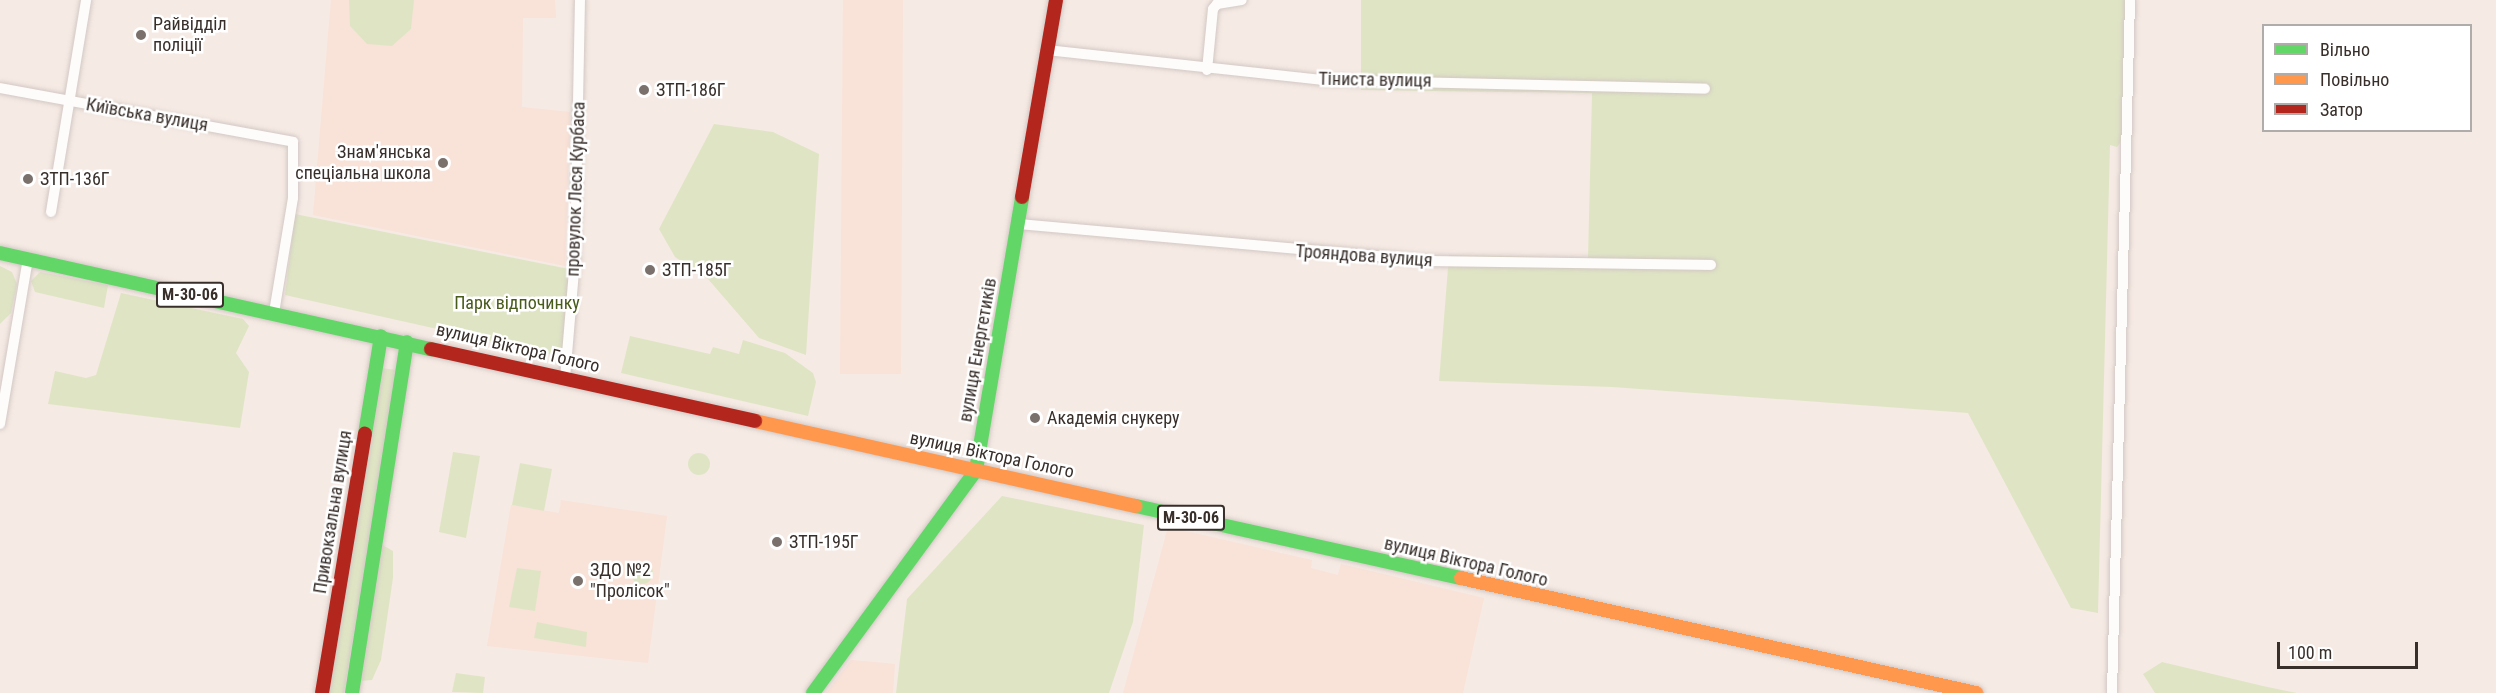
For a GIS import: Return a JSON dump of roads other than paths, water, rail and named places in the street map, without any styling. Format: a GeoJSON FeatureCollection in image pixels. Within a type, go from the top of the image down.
{"type":"FeatureCollection","features":[{"type":"Feature","properties":{"kind":"main road","name":"вулиця Енергетиків"},"geometry":{"type":"LineString","coordinates":[[813,693],[976,470],[1056,0]]}},
{"type":"Feature","properties":{"kind":"main road","name":"вулиця Віктора Голого"},"geometry":{"type":"LineString","coordinates":[[0,253],[1976,693]]}},
{"type":"Feature","properties":{"kind":"main road","name":"Привокзальна вулиця"},"geometry":{"type":"LineString","coordinates":[[322,693],[381,336]]}},
{"type":"Feature","properties":{"kind":"main road"},"geometry":{"type":"LineString","coordinates":[[352,693],[407,342]]}},
{"type":"Feature","properties":{"kind":"street"},"geometry":{"type":"LineString","coordinates":[[51,212],[86,0]]}},
{"type":"Feature","properties":{"kind":"street","name":"провулок Леся Курбаса"},"geometry":{"type":"LineString","coordinates":[[566,378],[575,248],[580,0]]}},
{"type":"Feature","properties":{"kind":"street"},"geometry":{"type":"LineString","coordinates":[[1207,70],[1213,9],[1217,4],[1242,0]]}},
{"type":"Feature","properties":{"kind":"street"},"geometry":{"type":"LineString","coordinates":[[2112,693],[2130,0]]}},
{"type":"Feature","properties":{"kind":"street","name":"Тіниста вулиця"},"geometry":{"type":"LineString","coordinates":[[1047,50],[1207,70],[1322,80],[1705,89]]}},
{"type":"Feature","properties":{"kind":"street","name":"Київська вулиця"},"geometry":{"type":"LineString","coordinates":[[0,88],[293,142],[293,198],[274,313]]}},
{"type":"Feature","properties":{"kind":"street","name":"Трояндова вулиця"},"geometry":{"type":"LineString","coordinates":[[1018,224],[1432,261],[1711,265]]}},
{"type":"Feature","properties":{"kind":"street"},"geometry":{"type":"LineString","coordinates":[[0,424],[28,259]]}},
{"type":"Feature","properties":{"kind":"place","name":"Райвідділ поліції"},"geometry":{"type":"Point","coordinates":[141,35]}},
{"type":"Feature","properties":{"kind":"place","name":"ЗТП-186Г"},"geometry":{"type":"Point","coordinates":[644,90]}},
{"type":"Feature","properties":{"kind":"place","name":"Знам'янська спеціальна школа"},"geometry":{"type":"Point","coordinates":[443,163]}},
{"type":"Feature","properties":{"kind":"place","name":"ЗТП-136Г"},"geometry":{"type":"Point","coordinates":[28,179]}},
{"type":"Feature","properties":{"kind":"place","name":"ЗТП-185Г"},"geometry":{"type":"Point","coordinates":[650,270]}},
{"type":"Feature","properties":{"kind":"place","name":"Академія снукеру"},"geometry":{"type":"Point","coordinates":[1035,418]}},
{"type":"Feature","properties":{"kind":"place","name":"ЗТП-195Г"},"geometry":{"type":"Point","coordinates":[777,542]}},
{"type":"Feature","properties":{"kind":"place","name":"ЗДО №2 \"Пролісок\""},"geometry":{"type":"Point","coordinates":[578,581]}},
{"type":"Feature","properties":{"kind":"park label","name":"Парк відпочинку"},"geometry":{"type":"Point","coordinates":[517,303]}}]}
